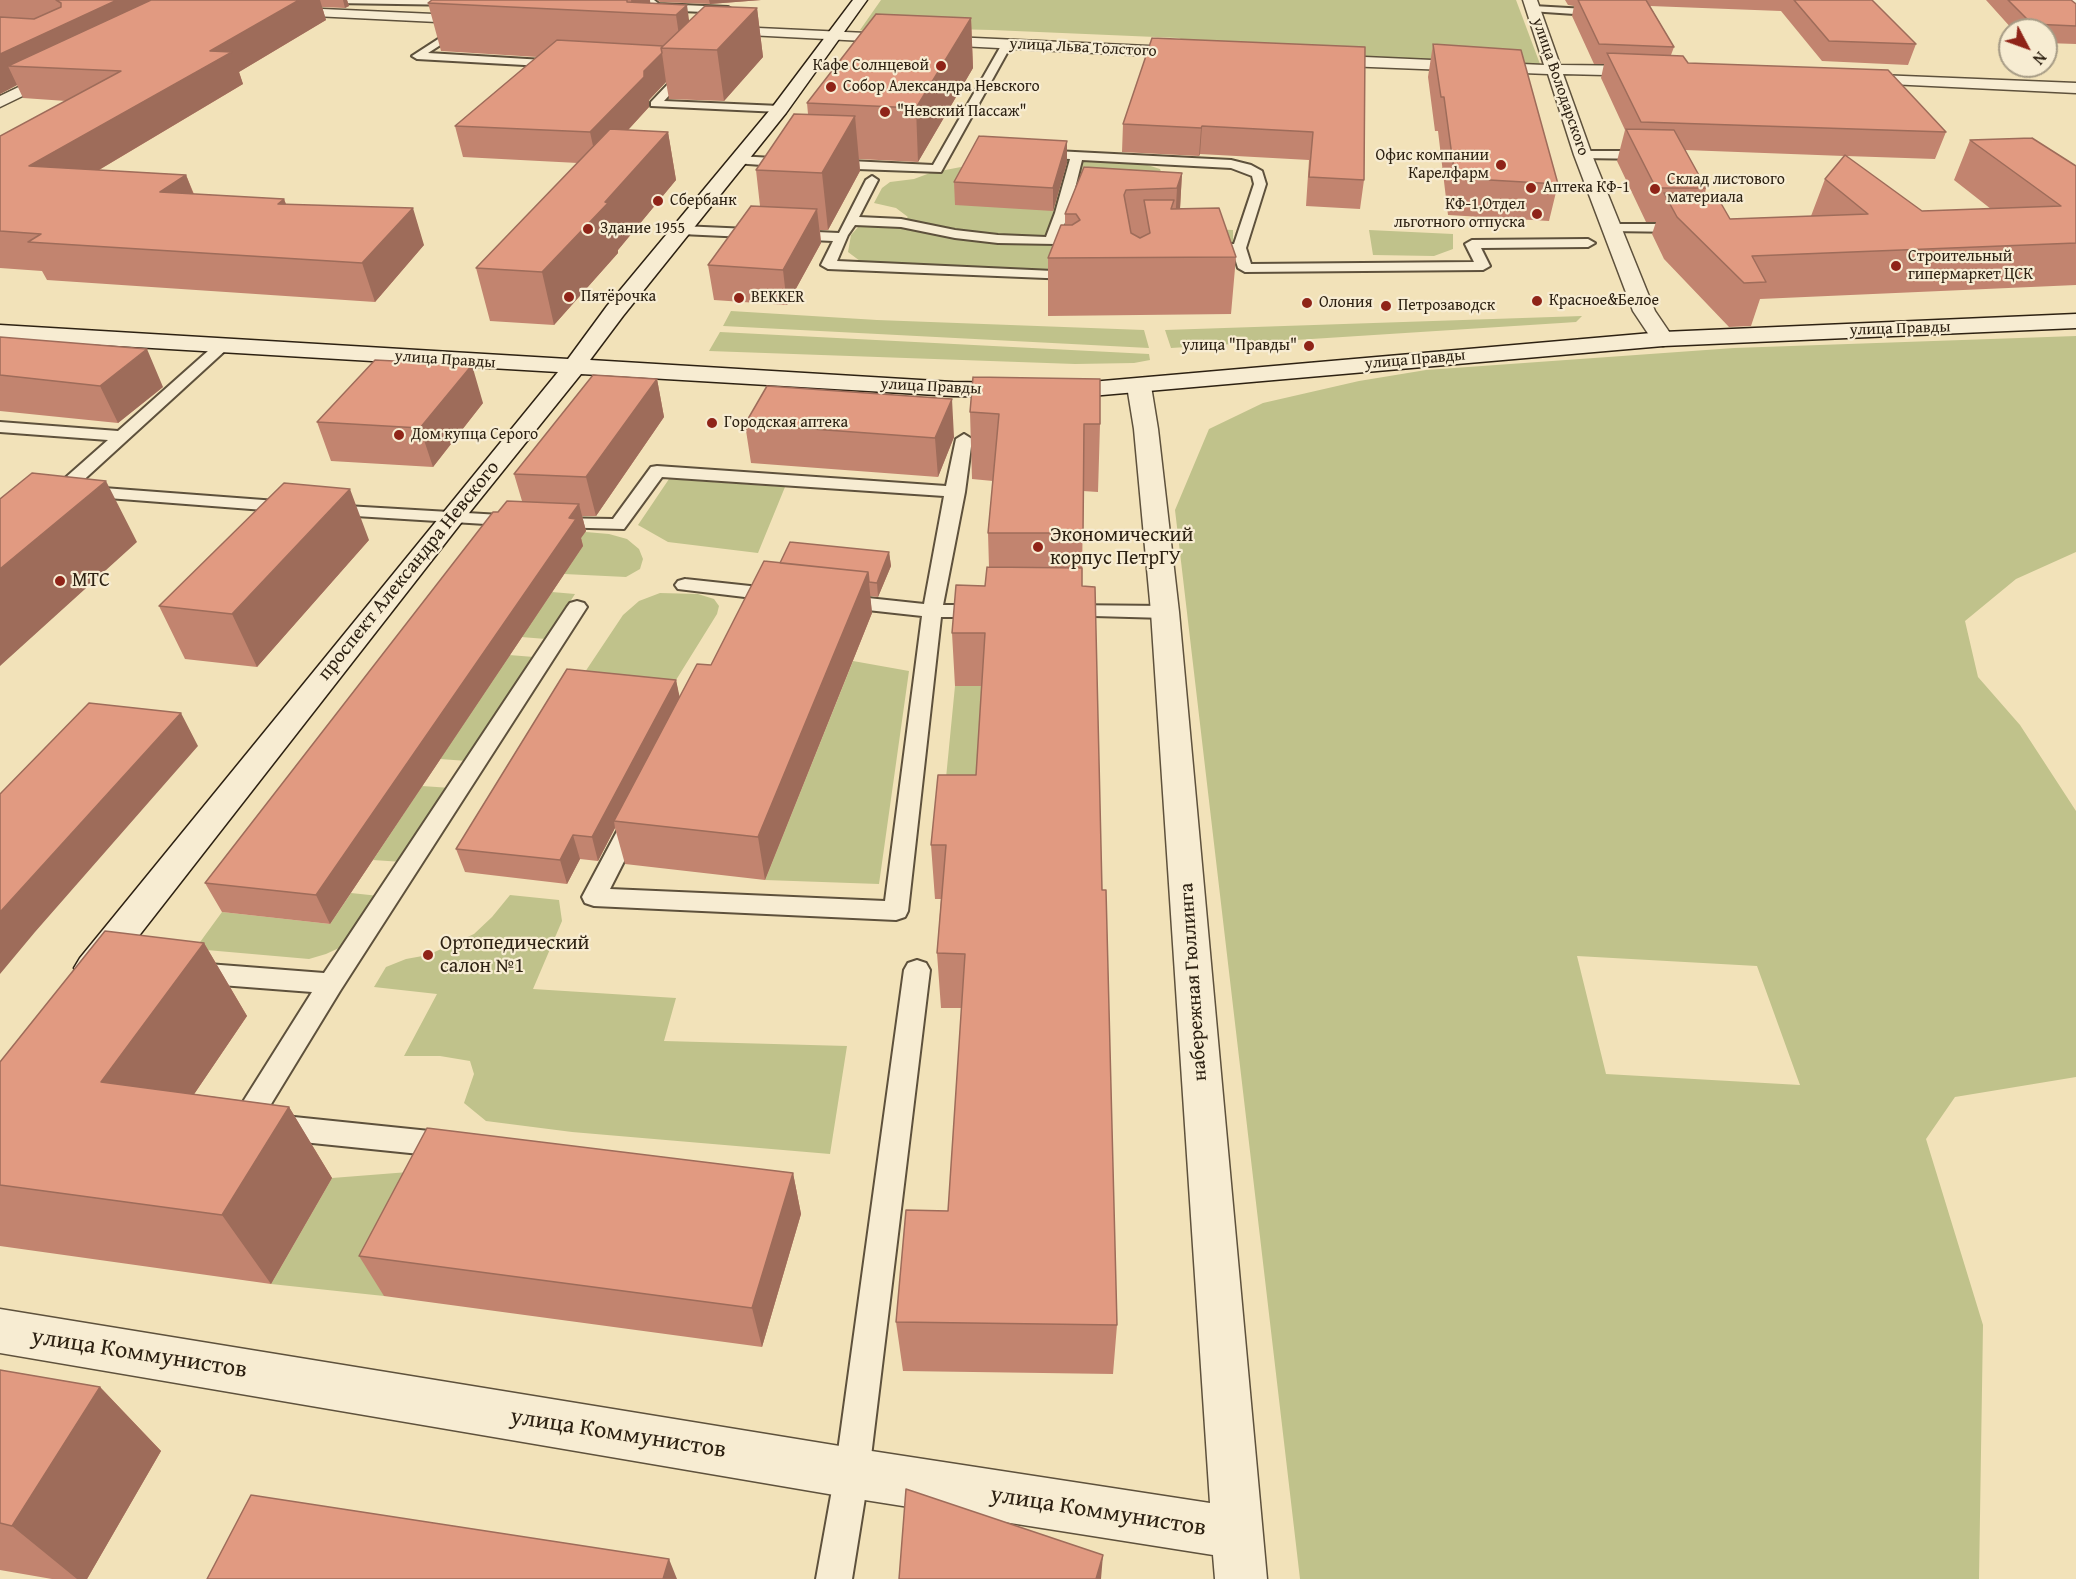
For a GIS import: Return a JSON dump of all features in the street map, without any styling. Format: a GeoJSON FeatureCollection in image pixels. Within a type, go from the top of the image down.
{"type":"FeatureCollection","features":[{"type":"Feature","properties":{"kind":"street","name":"проспект Александра Невского"},"geometry":{"type":"LineString","coordinates":[[75,991],[108,964],[452,517],[574,367],[615,311],[780,109],[860,0]]}},
{"type":"Feature","properties":{"kind":"street"},"geometry":{"type":"LineString","coordinates":[[2071,0],[2076,4]]}},
{"type":"Feature","properties":{"kind":"street","name":"улица Володарского"},"geometry":{"type":"LineString","coordinates":[[1531,5],[1583,155],[1644,311],[1663,339]]}},
{"type":"Feature","properties":{"kind":"street"},"geometry":{"type":"LineString","coordinates":[[264,11],[487,24]]}},
{"type":"Feature","properties":{"kind":"street","name":"улица Льва Толстого"},"geometry":{"type":"LineString","coordinates":[[703,34],[725,30],[1209,54]]}},
{"type":"Feature","properties":{"kind":"street"},"geometry":{"type":"LineString","coordinates":[[1305,59],[1555,70],[1660,72]]}},
{"type":"Feature","properties":{"kind":"street"},"geometry":{"type":"LineString","coordinates":[[0,102],[75,65]]}},
{"type":"Feature","properties":{"kind":"street"},"geometry":{"type":"LineString","coordinates":[[1839,79],[2076,88]]}},
{"type":"Feature","properties":{"kind":"street","name":"улица Правды"},"geometry":{"type":"LineString","coordinates":[[0,333],[991,391],[1068,391],[1663,339],[2076,321]]}},
{"type":"Feature","properties":{"kind":"street","name":"набережная Гюллинга"},"geometry":{"type":"LineString","coordinates":[[1139,386],[1165,612],[1241,1579]]}},
{"type":"Feature","properties":{"kind":"street","name":"улица Коммунистов"},"geometry":{"type":"LineString","coordinates":[[0,1331],[852,1473],[1237,1533]]}},
{"type":"Feature","properties":{"kind":"lane"},"geometry":{"type":"LineString","coordinates":[[334,0],[474,3]]}},
{"type":"Feature","properties":{"kind":"lane"},"geometry":{"type":"LineString","coordinates":[[648,0],[657,7],[728,10]]}},
{"type":"Feature","properties":{"kind":"lane"},"geometry":{"type":"LineString","coordinates":[[1531,5],[1615,13]]}},
{"type":"Feature","properties":{"kind":"lane"},"geometry":{"type":"LineString","coordinates":[[487,24],[462,26],[417,56],[569,64]]}},
{"type":"Feature","properties":{"kind":"lane"},"geometry":{"type":"LineString","coordinates":[[738,160],[937,169],[1007,44]]}},
{"type":"Feature","properties":{"kind":"lane"},"geometry":{"type":"LineString","coordinates":[[685,68],[655,104],[780,109]]}},
{"type":"Feature","properties":{"kind":"lane"},"geometry":{"type":"LineString","coordinates":[[1023,154],[1231,164],[1247,168],[1258,174],[1260,184],[1241,224],[1239,248],[1245,268],[1483,266],[1472,244],[1588,243]]}},
{"type":"Feature","properties":{"kind":"lane"},"geometry":{"type":"LineString","coordinates":[[1583,155],[1660,156]]}},
{"type":"Feature","properties":{"kind":"lane"},"geometry":{"type":"LineString","coordinates":[[851,221],[901,223],[998,239],[1051,241],[1068,213],[1077,156]]}},
{"type":"Feature","properties":{"kind":"lane"},"geometry":{"type":"LineString","coordinates":[[872,180],[828,264],[1070,275]]}},
{"type":"Feature","properties":{"kind":"lane"},"geometry":{"type":"LineString","coordinates":[[1612,228],[1694,228]]}},
{"type":"Feature","properties":{"kind":"lane"},"geometry":{"type":"LineString","coordinates":[[681,230],[842,237]]}},
{"type":"Feature","properties":{"kind":"lane"},"geometry":{"type":"LineString","coordinates":[[1191,248],[1239,248]]}},
{"type":"Feature","properties":{"kind":"lane"},"geometry":{"type":"LineString","coordinates":[[44,505],[124,436],[222,346]]}},
{"type":"Feature","properties":{"kind":"lane"},"geometry":{"type":"LineString","coordinates":[[0,427],[124,436]]}},
{"type":"Feature","properties":{"kind":"lane"},"geometry":{"type":"LineString","coordinates":[[643,802],[594,897],[896,910],[932,611],[956,492],[964,439]]}},
{"type":"Feature","properties":{"kind":"lane"},"geometry":{"type":"LineString","coordinates":[[62,490],[452,517],[618,525],[657,471],[956,492]]}},
{"type":"Feature","properties":{"kind":"lane"},"geometry":{"type":"LineString","coordinates":[[685,585],[796,597]]}},
{"type":"Feature","properties":{"kind":"lane"},"geometry":{"type":"LineString","coordinates":[[740,613],[751,592]]}},
{"type":"Feature","properties":{"kind":"lane"},"geometry":{"type":"LineString","coordinates":[[819,599],[932,611],[1001,611]]}},
{"type":"Feature","properties":{"kind":"lane"},"geometry":{"type":"LineString","coordinates":[[472,1148],[244,1125],[331,984],[577,607]]}},
{"type":"Feature","properties":{"kind":"lane"},"geometry":{"type":"LineString","coordinates":[[1047,611],[1165,612]]}},
{"type":"Feature","properties":{"kind":"lane"},"geometry":{"type":"LineString","coordinates":[[834,1579],[852,1473],[917,970]]}},
{"type":"Feature","properties":{"kind":"lane"},"geometry":{"type":"LineString","coordinates":[[173,972],[331,984]]}},
{"type":"Feature","properties":{"kind":"green space"},"geometry":{"type":"Polygon","coordinates":[[[881,0],[1516,0],[1540,64],[1196,47],[1179,38],[992,30],[906,28],[866,32],[860,30],[881,0]]]}},
{"type":"Feature","properties":{"kind":"green space"},"geometry":{"type":"Polygon","coordinates":[[[996,155],[1138,162],[1160,169],[1183,228],[1233,230],[1233,243],[1130,245],[1123,248],[1124,263],[1056,271],[860,261],[848,252],[851,235],[860,225],[894,228],[908,217],[896,208],[874,203],[882,188],[890,182],[914,179],[930,173],[966,166],[996,155]]]}},
{"type":"Feature","properties":{"kind":"green space"},"geometry":{"type":"Polygon","coordinates":[[[1369,230],[1453,234],[1453,249],[1434,256],[1373,255],[1369,230]]]}},
{"type":"Feature","properties":{"kind":"green space"},"geometry":{"type":"Polygon","coordinates":[[[731,311],[877,320],[1144,330],[1149,348],[723,326],[731,311]]]}},
{"type":"Feature","properties":{"kind":"green space"},"geometry":{"type":"Polygon","coordinates":[[[1582,316],[1576,322],[1171,348],[1165,330],[1582,316]]]}},
{"type":"Feature","properties":{"kind":"green space"},"geometry":{"type":"Polygon","coordinates":[[[720,332],[1149,354],[1150,360],[1134,363],[1075,364],[709,351],[720,332]]]}},
{"type":"Feature","properties":{"kind":"green space"},"geometry":{"type":"Polygon","coordinates":[[[2076,336],[2076,552],[2016,579],[1965,621],[1978,677],[2020,725],[2076,811],[2076,1077],[1955,1097],[1926,1139],[1983,1325],[1979,1579],[1300,1579],[1175,510],[1209,429],[1263,403],[1359,381],[1426,370],[1734,348],[2076,336]],[[1577,956],[1606,1074],[1800,1085],[1757,966],[1577,956]]]}},
{"type":"Feature","properties":{"kind":"green space"},"geometry":{"type":"Polygon","coordinates":[[[669,479],[785,487],[758,553],[668,542],[638,525],[669,479]]]}},
{"type":"Feature","properties":{"kind":"green space"},"geometry":{"type":"Polygon","coordinates":[[[551,529],[609,534],[627,539],[639,549],[643,559],[640,569],[626,577],[564,574],[582,546],[551,529]]]}},
{"type":"Feature","properties":{"kind":"green space"},"geometry":{"type":"Polygon","coordinates":[[[552,592],[575,594],[546,639],[521,637],[552,592]]]}},
{"type":"Feature","properties":{"kind":"green space"},"geometry":{"type":"Polygon","coordinates":[[[660,593],[698,594],[714,599],[719,606],[717,614],[663,701],[581,678],[623,615],[639,601],[660,593]]]}},
{"type":"Feature","properties":{"kind":"green space"},"geometry":{"type":"Polygon","coordinates":[[[509,655],[534,657],[467,761],[440,759],[509,655]]]}},
{"type":"Feature","properties":{"kind":"green space"},"geometry":{"type":"Polygon","coordinates":[[[853,661],[909,671],[879,884],[765,880],[853,661]]]}},
{"type":"Feature","properties":{"kind":"green space"},"geometry":{"type":"Polygon","coordinates":[[[955,686],[987,686],[978,830],[941,829],[955,686]]]}},
{"type":"Feature","properties":{"kind":"green space"},"geometry":{"type":"Polygon","coordinates":[[[422,786],[451,788],[403,862],[373,860],[422,786]]]}},
{"type":"Feature","properties":{"kind":"green space"},"geometry":{"type":"Polygon","coordinates":[[[351,893],[379,896],[351,939],[326,954],[309,959],[195,949],[222,912],[330,924],[351,893]]]}},
{"type":"Feature","properties":{"kind":"green space"},"geometry":{"type":"Polygon","coordinates":[[[510,895],[559,900],[562,921],[533,989],[676,998],[664,1041],[847,1046],[830,1154],[572,1132],[486,1121],[464,1103],[474,1074],[470,1061],[440,1056],[404,1056],[437,994],[374,987],[386,967],[406,959],[428,955],[474,934],[510,895]]]}},
{"type":"Feature","properties":{"kind":"green space"},"geometry":{"type":"Polygon","coordinates":[[[447,1169],[384,1296],[271,1284],[332,1178],[447,1169]]]}},
{"type":"Feature","properties":{"kind":"building"},"geometry":{"type":"Polygon","coordinates":[[[56,0],[117,0],[0,54],[0,17],[34,19],[61,7],[61,3],[56,0]]]}},
{"type":"Feature","properties":{"kind":"building"},"geometry":{"type":"Polygon","coordinates":[[[151,0],[299,0],[210,51],[232,52],[29,166],[186,175],[160,192],[284,199],[278,204],[413,208],[362,263],[28,242],[41,234],[0,231],[0,136],[121,71],[8,66],[151,0]]]}},
{"type":"Feature","properties":{"kind":"building"},"geometry":{"type":"Polygon","coordinates":[[[432,0],[627,0],[627,2],[687,5],[676,15],[428,3],[432,0]]]}},
{"type":"Feature","properties":{"kind":"building"},"geometry":{"type":"Polygon","coordinates":[[[1578,0],[1646,0],[1674,47],[1599,44],[1578,0]]]}},
{"type":"Feature","properties":{"kind":"building"},"geometry":{"type":"Polygon","coordinates":[[[1794,0],[1872,0],[1916,44],[1829,41],[1794,0]]]}},
{"type":"Feature","properties":{"kind":"building"},"geometry":{"type":"Polygon","coordinates":[[[2008,0],[2071,0],[2076,4],[2076,26],[2058,25],[2058,18],[2026,18],[2008,0]]]}},
{"type":"Feature","properties":{"kind":"building"},"geometry":{"type":"Polygon","coordinates":[[[705,6],[757,8],[717,50],[661,48],[705,6]]]}},
{"type":"Feature","properties":{"kind":"building"},"geometry":{"type":"Polygon","coordinates":[[[876,14],[971,18],[916,108],[807,103],[876,14]]]}},
{"type":"Feature","properties":{"kind":"building"},"geometry":{"type":"Polygon","coordinates":[[[1152,38],[1365,47],[1364,180],[1309,177],[1313,132],[1123,124],[1152,38]]]}},
{"type":"Feature","properties":{"kind":"building"},"geometry":{"type":"Polygon","coordinates":[[[557,40],[663,46],[662,53],[644,71],[644,77],[590,132],[455,126],[557,40]]]}},
{"type":"Feature","properties":{"kind":"building"},"geometry":{"type":"Polygon","coordinates":[[[1433,44],[1521,50],[1558,184],[1455,178],[1444,97],[1441,97],[1433,44]]]}},
{"type":"Feature","properties":{"kind":"building"},"geometry":{"type":"Polygon","coordinates":[[[1607,53],[1683,56],[1688,63],[1888,70],[1946,132],[1641,122],[1607,53]]]}},
{"type":"Feature","properties":{"kind":"building"},"geometry":{"type":"Polygon","coordinates":[[[794,114],[855,116],[822,173],[756,170],[794,114]]]}},
{"type":"Feature","properties":{"kind":"building"},"geometry":{"type":"Polygon","coordinates":[[[610,129],[668,132],[605,202],[608,203],[542,272],[476,268],[610,129]]]}},
{"type":"Feature","properties":{"kind":"building"},"geometry":{"type":"Polygon","coordinates":[[[1626,129],[1674,130],[1706,188],[1656,188],[1626,129]]]}},
{"type":"Feature","properties":{"kind":"building"},"geometry":{"type":"Polygon","coordinates":[[[979,136],[1067,141],[1053,188],[954,182],[979,136]]]}},
{"type":"Feature","properties":{"kind":"building"},"geometry":{"type":"Polygon","coordinates":[[[2032,138],[2076,166],[2076,243],[1752,256],[1766,282],[1744,283],[1677,217],[1664,193],[1715,193],[1730,219],[1868,214],[1825,179],[1845,155],[1922,211],[2061,206],[1970,140],[2032,138]]]}},
{"type":"Feature","properties":{"kind":"building"},"geometry":{"type":"Polygon","coordinates":[[[1084,167],[1182,173],[1177,188],[1126,190],[1124,195],[1131,233],[1140,238],[1150,233],[1144,200],[1174,200],[1171,209],[1219,208],[1236,257],[1048,258],[1061,225],[1072,225],[1080,220],[1076,214],[1065,214],[1084,167]]]}},
{"type":"Feature","properties":{"kind":"building"},"geometry":{"type":"Polygon","coordinates":[[[751,206],[817,209],[783,270],[708,265],[751,206]]]}},
{"type":"Feature","properties":{"kind":"building"},"geometry":{"type":"Polygon","coordinates":[[[0,337],[147,349],[100,386],[0,375],[0,337]]]}},
{"type":"Feature","properties":{"kind":"building"},"geometry":{"type":"Polygon","coordinates":[[[375,360],[472,365],[420,428],[317,422],[375,360]]]}},
{"type":"Feature","properties":{"kind":"building"},"geometry":{"type":"Polygon","coordinates":[[[593,375],[657,379],[586,477],[514,474],[593,375]]]}},
{"type":"Feature","properties":{"kind":"building"},"geometry":{"type":"Polygon","coordinates":[[[973,377],[1100,379],[1100,424],[1084,424],[1083,533],[988,533],[999,414],[970,412],[973,377]]]}},
{"type":"Feature","properties":{"kind":"building"},"geometry":{"type":"Polygon","coordinates":[[[767,386],[952,399],[935,438],[745,424],[767,386]]]}},
{"type":"Feature","properties":{"kind":"building"},"geometry":{"type":"Polygon","coordinates":[[[32,473],[106,481],[0,569],[0,499],[32,473]]]}},
{"type":"Feature","properties":{"kind":"building"},"geometry":{"type":"Polygon","coordinates":[[[284,483],[350,489],[232,614],[159,606],[284,483]]]}},
{"type":"Feature","properties":{"kind":"building"},"geometry":{"type":"Polygon","coordinates":[[[507,501],[579,504],[569,518],[576,519],[316,895],[205,883],[493,512],[498,512],[507,501]]]}},
{"type":"Feature","properties":{"kind":"building"},"geometry":{"type":"Polygon","coordinates":[[[790,542],[889,552],[877,583],[869,582],[868,572],[780,563],[790,542]]]}},
{"type":"Feature","properties":{"kind":"building"},"geometry":{"type":"Polygon","coordinates":[[[764,561],[868,572],[758,837],[614,821],[697,664],[711,665],[764,561]]]}},
{"type":"Feature","properties":{"kind":"building"},"geometry":{"type":"Polygon","coordinates":[[[987,567],[1082,568],[1082,586],[1095,587],[1102,890],[1106,890],[1117,1325],[896,1322],[906,1210],[948,1211],[965,954],[937,953],[946,845],[931,845],[938,775],[976,775],[985,633],[952,633],[956,585],[985,586],[987,567]]]}},
{"type":"Feature","properties":{"kind":"building"},"geometry":{"type":"Polygon","coordinates":[[[567,669],[676,680],[592,837],[573,835],[560,860],[456,849],[567,669]]]}},
{"type":"Feature","properties":{"kind":"building"},"geometry":{"type":"Polygon","coordinates":[[[89,703],[181,713],[0,912],[0,794],[89,703]]]}},
{"type":"Feature","properties":{"kind":"building"},"geometry":{"type":"Polygon","coordinates":[[[105,931],[204,943],[101,1082],[289,1107],[222,1215],[0,1185],[0,1062],[105,931]]]}},
{"type":"Feature","properties":{"kind":"building"},"geometry":{"type":"Polygon","coordinates":[[[427,1128],[793,1173],[752,1308],[359,1256],[427,1128]]]}},
{"type":"Feature","properties":{"kind":"building"},"geometry":{"type":"Polygon","coordinates":[[[0,1370],[100,1387],[12,1526],[0,1523],[0,1370]]]}},
{"type":"Feature","properties":{"kind":"building"},"geometry":{"type":"Polygon","coordinates":[[[906,1489],[1103,1555],[1096,1579],[899,1579],[906,1489]]]}},
{"type":"Feature","properties":{"kind":"building"},"geometry":{"type":"Polygon","coordinates":[[[251,1495],[669,1559],[663,1579],[207,1579],[251,1495]]]}},
{"type":"Feature","properties":{"kind":"place","name":"Кафе Солнцевой"},"geometry":{"type":"Point","coordinates":[941,66]}},
{"type":"Feature","properties":{"kind":"place","name":"Собор Александра Невского"},"geometry":{"type":"Point","coordinates":[831,87]}},
{"type":"Feature","properties":{"kind":"place","name":"\"Невский Пассаж\""},"geometry":{"type":"Point","coordinates":[885,112]}},
{"type":"Feature","properties":{"kind":"place","name":"Офис компании Карелфарм"},"geometry":{"type":"Point","coordinates":[1501,165]}},
{"type":"Feature","properties":{"kind":"place","name":"Аптека КФ-1"},"geometry":{"type":"Point","coordinates":[1531,188]}},
{"type":"Feature","properties":{"kind":"place","name":"Склад листового материала"},"geometry":{"type":"Point","coordinates":[1655,189]}},
{"type":"Feature","properties":{"kind":"place","name":"Сбербанк"},"geometry":{"type":"Point","coordinates":[658,201]}},
{"type":"Feature","properties":{"kind":"place","name":"КФ-1,Отдел льготного отпуска"},"geometry":{"type":"Point","coordinates":[1537,214]}},
{"type":"Feature","properties":{"kind":"place","name":"Здание 1955"},"geometry":{"type":"Point","coordinates":[588,229]}},
{"type":"Feature","properties":{"kind":"place","name":"Строительный гипермаркет ЦСК"},"geometry":{"type":"Point","coordinates":[1896,266]}},
{"type":"Feature","properties":{"kind":"place","name":"Пятёрочка"},"geometry":{"type":"Point","coordinates":[569,297]}},
{"type":"Feature","properties":{"kind":"place","name":"BEKKER"},"geometry":{"type":"Point","coordinates":[739,298]}},
{"type":"Feature","properties":{"kind":"place","name":"Красное&Белое"},"geometry":{"type":"Point","coordinates":[1537,301]}},
{"type":"Feature","properties":{"kind":"place","name":"Олония"},"geometry":{"type":"Point","coordinates":[1307,303]}},
{"type":"Feature","properties":{"kind":"place","name":"Петрозаводск"},"geometry":{"type":"Point","coordinates":[1386,306]}},
{"type":"Feature","properties":{"kind":"place","name":"улица \"Правды\""},"geometry":{"type":"Point","coordinates":[1309,346]}},
{"type":"Feature","properties":{"kind":"place","name":"Городская аптека"},"geometry":{"type":"Point","coordinates":[712,423]}},
{"type":"Feature","properties":{"kind":"place","name":"Дом купца Серого"},"geometry":{"type":"Point","coordinates":[399,435]}},
{"type":"Feature","properties":{"kind":"place","name":"Экономический корпус ПетрГУ"},"geometry":{"type":"Point","coordinates":[1038,547]}},
{"type":"Feature","properties":{"kind":"place","name":"МТС"},"geometry":{"type":"Point","coordinates":[60,581]}},
{"type":"Feature","properties":{"kind":"place","name":"Ортопедический салон №1"},"geometry":{"type":"Point","coordinates":[428,955]}}]}
